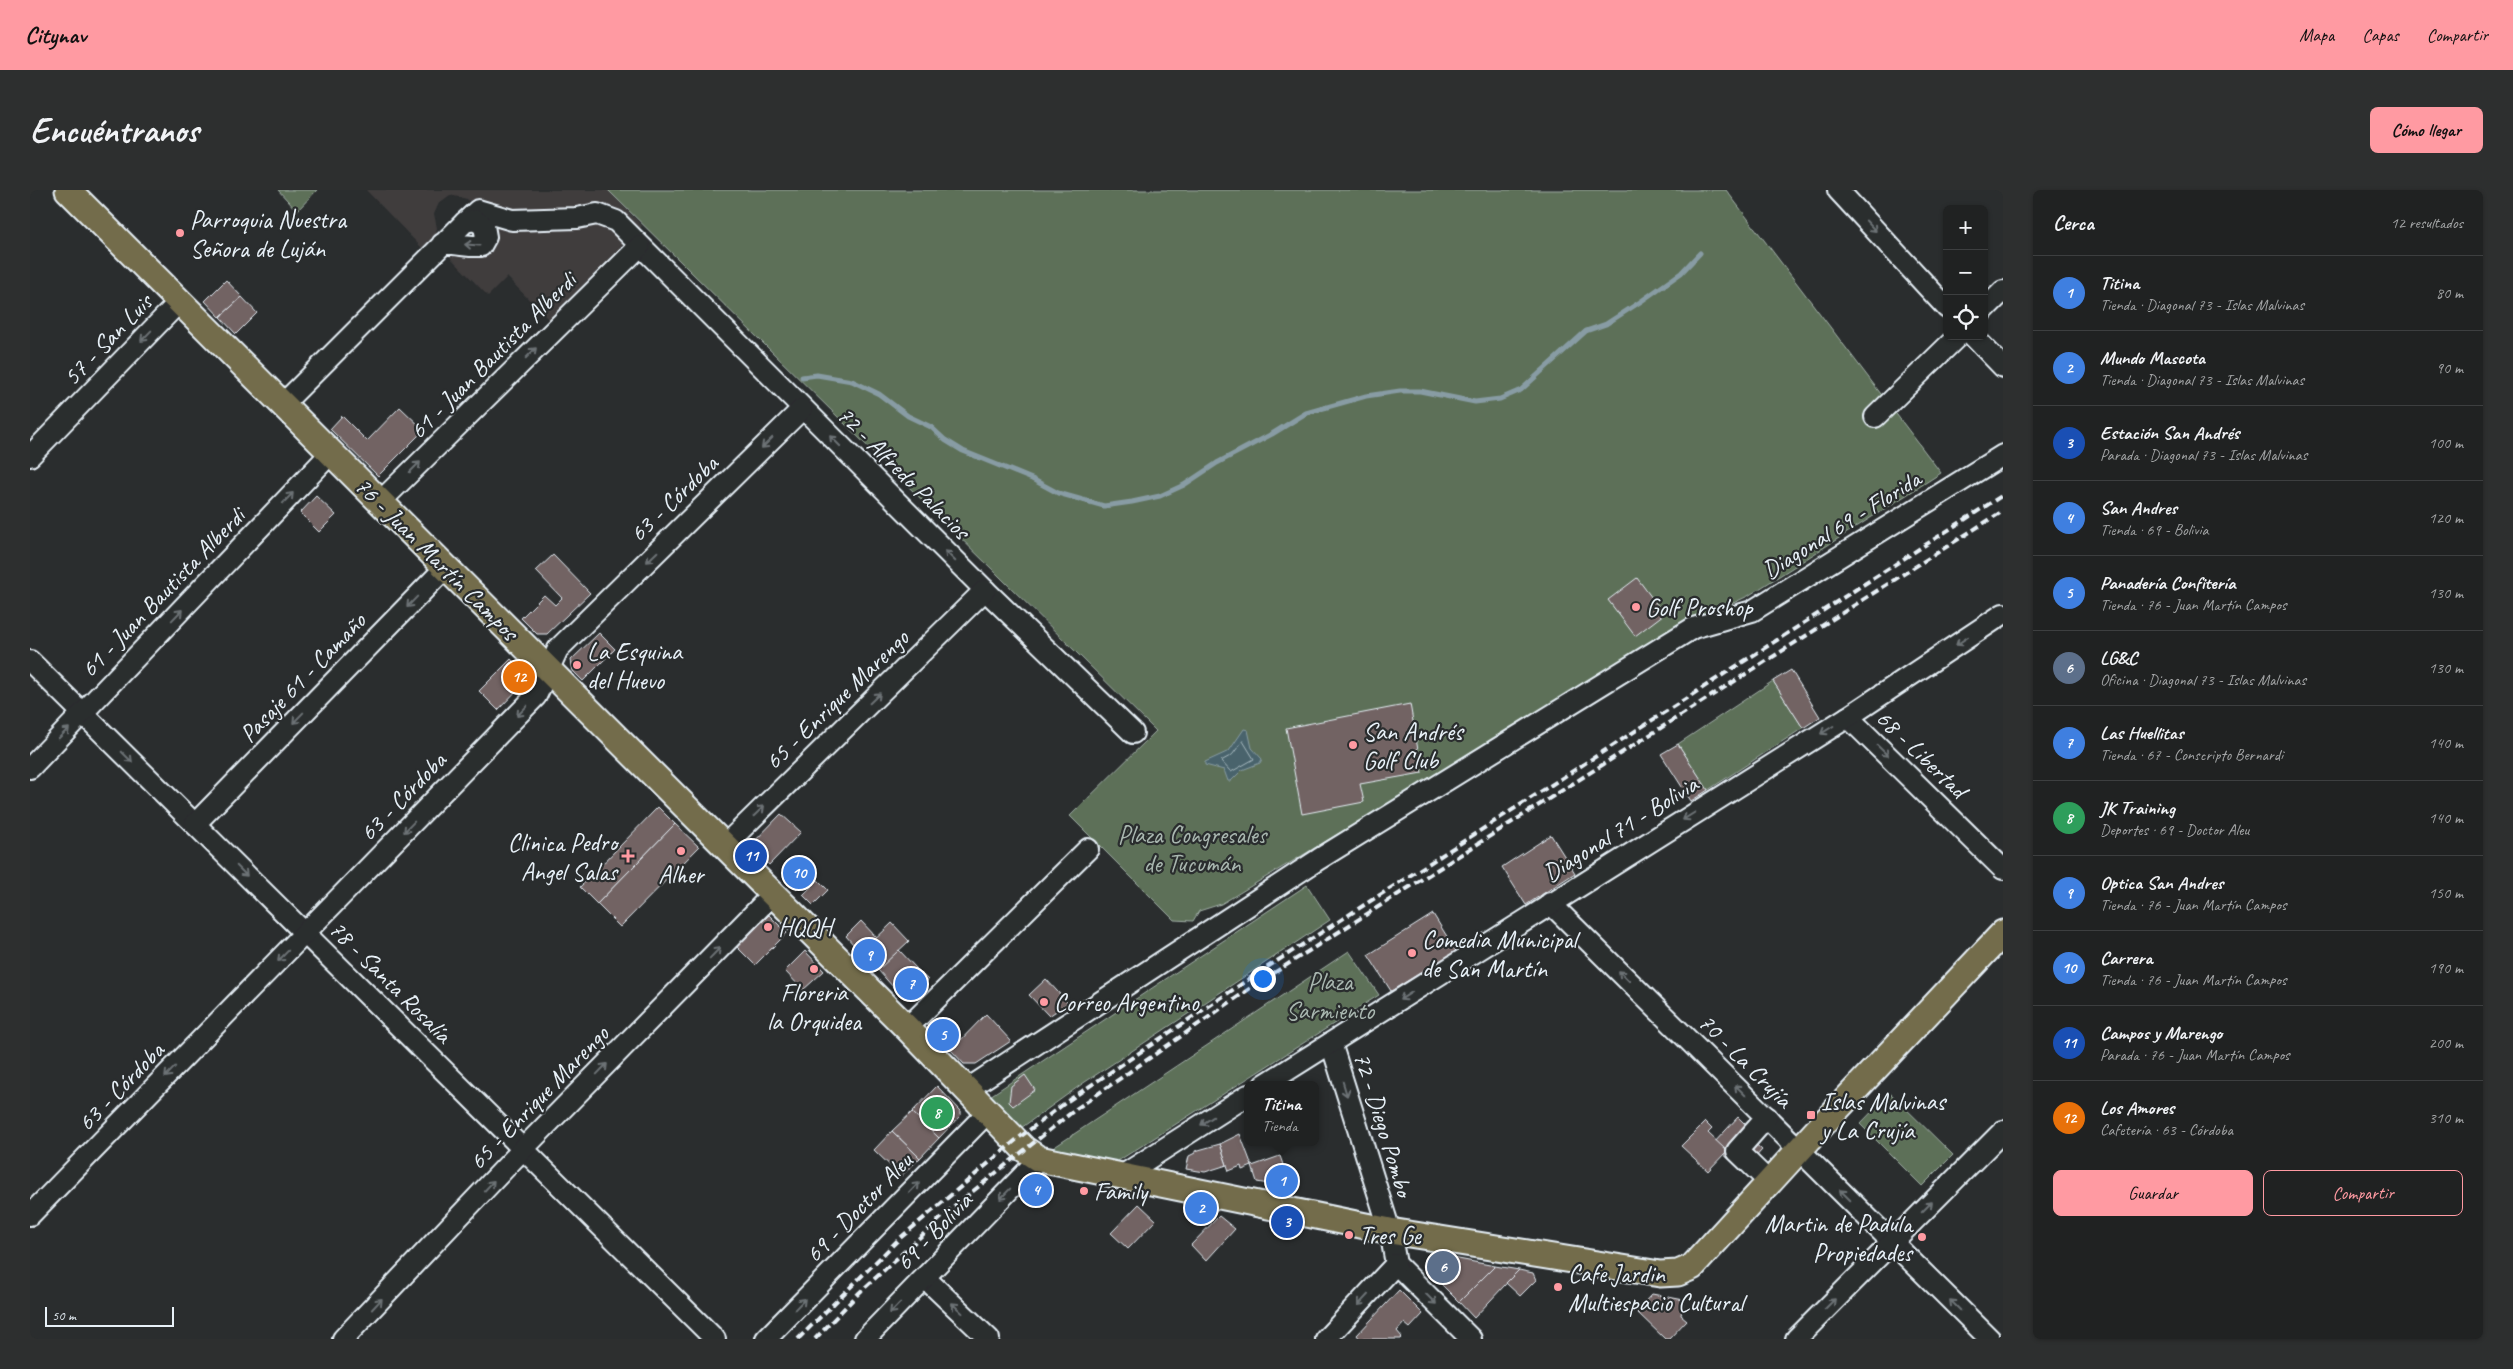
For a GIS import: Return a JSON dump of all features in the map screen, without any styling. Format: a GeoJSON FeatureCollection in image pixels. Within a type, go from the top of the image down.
{"type":"FeatureCollection","features":[{"type":"Feature","properties":{"kind":"main road","name":"76 - Juan Martín Campos"},"geometry":{"type":"LineString","coordinates":[[68,190],[907,1028],[1024,1149],[1039,1159]]}},
{"type":"Feature","properties":{"kind":"main road"},"geometry":{"type":"LineString","coordinates":[[1039,1159],[1390,1231],[1660,1274],[1678,1273],[1692,1267],[1799,1149],[2003,934]]}},
{"type":"Feature","properties":{"kind":"street"},"geometry":{"type":"LineString","coordinates":[[1838,190],[1943,304]]}},
{"type":"Feature","properties":{"kind":"street","name":"72 - Alfredo Palacios"},"geometry":{"type":"LineString","coordinates":[[464,222],[478,210],[512,220],[577,218],[597,214],[616,221],[985,590],[1132,733]]}},
{"type":"Feature","properties":{"kind":"street"},"geometry":{"type":"LineString","coordinates":[[282,405],[442,244],[464,222],[475,220],[484,226],[486,237],[481,246],[469,247],[458,243],[442,244]]}},
{"type":"Feature","properties":{"kind":"street","name":"61 - Juan Bautista Alberdi"},"geometry":{"type":"LineString","coordinates":[[380,502],[640,246]]}},
{"type":"Feature","properties":{"kind":"street"},"geometry":{"type":"LineString","coordinates":[[1988,306],[2003,291]]}},
{"type":"Feature","properties":{"kind":"street","name":"57 - San Luis"},"geometry":{"type":"LineString","coordinates":[[30,456],[180,301]]}},
{"type":"Feature","properties":{"kind":"street"},"geometry":{"type":"LineString","coordinates":[[1875,418],[1954,340]]}},
{"type":"Feature","properties":{"kind":"street"},"geometry":{"type":"LineString","coordinates":[[1977,340],[2003,368]]}},
{"type":"Feature","properties":{"kind":"street","name":"63 - Córdoba"},"geometry":{"type":"LineString","coordinates":[[30,1216],[536,696],[558,649],[802,408]]}},
{"type":"Feature","properties":{"kind":"street","name":"61 - Juan Bautista Alberdi"},"geometry":{"type":"LineString","coordinates":[[30,768],[331,453]]}},
{"type":"Feature","properties":{"kind":"street","name":"Diagonal 69 - Florida"},"geometry":{"type":"LineString","coordinates":[[966,1090],[1319,859],[1684,634],[1709,623],[1752,611],[2003,455]]}},
{"type":"Feature","properties":{"kind":"street","name":"Pasaje 61 - Camaño"},"geometry":{"type":"LineString","coordinates":[[195,824],[446,567]]}},
{"type":"Feature","properties":{"kind":"street","name":"65 - Enrique Marengo"},"geometry":{"type":"LineString","coordinates":[[724,846],[985,590]]}},
{"type":"Feature","properties":{"kind":"street","name":"Diagonal 71 - Bolivia"},"geometry":{"type":"LineString","coordinates":[[1270,1081],[1550,903],[1848,717],[2003,614]]}},
{"type":"Feature","properties":{"kind":"street","name":"78 - Santa Rosalía"},"geometry":{"type":"LineString","coordinates":[[30,661],[715,1339]]}},
{"type":"Feature","properties":{"kind":"street","name":"68 - Libertad"},"geometry":{"type":"LineString","coordinates":[[1848,717],[2003,869]]}},
{"type":"Feature","properties":{"kind":"street"},"geometry":{"type":"LineString","coordinates":[[907,1028],[1088,849]]}},
{"type":"Feature","properties":{"kind":"street","name":"65 - Enrique Marengo"},"geometry":{"type":"LineString","coordinates":[[343,1339],[523,1149],[773,894]]}},
{"type":"Feature","properties":{"kind":"street","name":"70 - La Crujía"},"geometry":{"type":"LineString","coordinates":[[1550,903],[1990,1339]]}},
{"type":"Feature","properties":{"kind":"street","name":"72 - Diego Pombo"},"geometry":{"type":"LineString","coordinates":[[1331,1043],[1390,1231],[1396,1264]]}},
{"type":"Feature","properties":{"kind":"street"},"geometry":{"type":"LineString","coordinates":[[1120,1177],[1244,1098]]}},
{"type":"Feature","properties":{"kind":"street","name":"69 - Doctor Aleu"},"geometry":{"type":"LineString","coordinates":[[766,1339],[988,1112]]}},
{"type":"Feature","properties":{"kind":"street"},"geometry":{"type":"LineString","coordinates":[[1767,1117],[1737,1151],[1769,1182]]}},
{"type":"Feature","properties":{"kind":"street"},"geometry":{"type":"LineString","coordinates":[[1796,1339],[2003,1131]]}},
{"type":"Feature","properties":{"kind":"street","name":"69 - Bolivia"},"geometry":{"type":"LineString","coordinates":[[866,1339],[1039,1159]]}},
{"type":"Feature","properties":{"kind":"street"},"geometry":{"type":"LineString","coordinates":[[1326,1339],[1396,1264],[1471,1339]]}},
{"type":"Feature","properties":{"kind":"street"},"geometry":{"type":"LineString","coordinates":[[925,1278],[989,1339]]}},
{"type":"Feature","properties":{"kind":"shaded area"},"geometry":{"type":"Polygon","coordinates":[[[366,190],[608,190],[642,226],[549,320],[507,277],[488,296],[448,255],[451,252],[465,254],[487,218],[467,199],[450,195],[439,203],[434,214],[437,228],[435,239],[424,250],[366,190]]]}},
{"type":"Feature","properties":{"kind":"green space"},"geometry":{"type":"Polygon","coordinates":[[[278,190],[317,190],[297,211],[278,190]]]}},
{"type":"Feature","properties":{"kind":"green space","name":"Plaza Congresales de Tucumán"},"geometry":{"type":"Polygon","coordinates":[[[608,190],[1726,190],[1941,473],[1748,596],[1691,623],[1221,904],[1199,911],[1193,921],[1174,920],[1070,816],[1156,731],[608,190]]]}},
{"type":"Feature","properties":{"kind":"green space"},"geometry":{"type":"Polygon","coordinates":[[[1773,681],[1803,728],[1708,790],[1678,744],[1773,681]]]}},
{"type":"Feature","properties":{"kind":"green space"},"geometry":{"type":"Polygon","coordinates":[[[1307,885],[1330,920],[1082,1084],[1021,1128],[990,1096],[1307,885]]]}},
{"type":"Feature","properties":{"kind":"green space","name":"Plaza Sarmiento"},"geometry":{"type":"Polygon","coordinates":[[[1349,951],[1379,995],[1110,1166],[1044,1154],[1349,951]]]}},
{"type":"Feature","properties":{"kind":"green space"},"geometry":{"type":"Polygon","coordinates":[[[1890,1093],[1953,1155],[1922,1186],[1860,1124],[1890,1093]]]}},
{"type":"Feature","properties":{"kind":"water"},"geometry":{"type":"Polygon","coordinates":[[[1244,729],[1248,730],[1252,748],[1262,759],[1260,763],[1242,770],[1231,781],[1228,781],[1224,770],[1205,765],[1205,762],[1229,751],[1244,729]]]}},
{"type":"Feature","properties":{"kind":"building"},"geometry":{"type":"Polygon","coordinates":[[[226,280],[242,297],[220,317],[205,301],[226,280]]]}},
{"type":"Feature","properties":{"kind":"building"},"geometry":{"type":"Polygon","coordinates":[[[242,297],[257,313],[236,334],[220,317],[242,297]]]}},
{"type":"Feature","properties":{"kind":"building"},"geometry":{"type":"Polygon","coordinates":[[[400,407],[424,430],[378,476],[330,429],[342,416],[367,441],[400,407]]]}},
{"type":"Feature","properties":{"kind":"building"},"geometry":{"type":"Polygon","coordinates":[[[316,496],[336,515],[319,532],[300,513],[316,496]]]}},
{"type":"Feature","properties":{"kind":"building"},"geometry":{"type":"Polygon","coordinates":[[[553,555],[590,593],[547,634],[537,634],[521,618],[544,595],[555,605],[562,598],[536,571],[553,555]]]}},
{"type":"Feature","properties":{"kind":"building","name":"Golf Proshop"},"geometry":{"type":"Polygon","coordinates":[[[1637,578],[1664,614],[1635,636],[1608,600],[1637,578]]]}},
{"type":"Feature","properties":{"kind":"building"},"geometry":{"type":"Polygon","coordinates":[[[599,633],[615,649],[583,681],[573,671],[571,660],[599,633]]]}},
{"type":"Feature","properties":{"kind":"building"},"geometry":{"type":"Polygon","coordinates":[[[511,659],[526,674],[527,680],[498,710],[479,691],[511,659]]]}},
{"type":"Feature","properties":{"kind":"building"},"geometry":{"type":"Polygon","coordinates":[[[1791,670],[1820,717],[1803,728],[1773,681],[1791,670]]]}},
{"type":"Feature","properties":{"kind":"building","name":"San Andrés Golf Club"},"geometry":{"type":"Polygon","coordinates":[[[1410,704],[1422,773],[1360,784],[1364,802],[1302,814],[1286,728],[1410,704]]]}},
{"type":"Feature","properties":{"kind":"building"},"geometry":{"type":"Polygon","coordinates":[[[1678,744],[1708,790],[1691,801],[1661,754],[1678,744]]]}},
{"type":"Feature","properties":{"kind":"building","name":"Clinica Pedro Angel Salas"},"geometry":{"type":"Polygon","coordinates":[[[658,807],[675,824],[597,904],[580,887],[658,807]]]}},
{"type":"Feature","properties":{"kind":"building"},"geometry":{"type":"Polygon","coordinates":[[[781,814],[801,832],[769,865],[750,846],[781,814]]]}},
{"type":"Feature","properties":{"kind":"building"},"geometry":{"type":"Polygon","coordinates":[[[675,824],[699,847],[620,927],[597,904],[675,824]]]}},
{"type":"Feature","properties":{"kind":"building"},"geometry":{"type":"Polygon","coordinates":[[[1551,835],[1575,873],[1526,905],[1502,867],[1551,835]]]}},
{"type":"Feature","properties":{"kind":"building"},"geometry":{"type":"Polygon","coordinates":[[[803,858],[815,869],[796,889],[784,877],[803,858]]]}},
{"type":"Feature","properties":{"kind":"building"},"geometry":{"type":"Polygon","coordinates":[[[818,880],[828,890],[813,905],[803,895],[818,880]]]}},
{"type":"Feature","properties":{"kind":"building","name":"Comedia Municipal de San Martín"},"geometry":{"type":"Polygon","coordinates":[[[1433,914],[1456,951],[1391,991],[1368,955],[1433,914]]]}},
{"type":"Feature","properties":{"kind":"building"},"geometry":{"type":"Polygon","coordinates":[[[769,915],[787,933],[755,965],[737,947],[769,915]]]}},
{"type":"Feature","properties":{"kind":"building"},"geometry":{"type":"Polygon","coordinates":[[[861,921],[877,938],[861,953],[846,936],[861,921]]]}},
{"type":"Feature","properties":{"kind":"building"},"geometry":{"type":"Polygon","coordinates":[[[892,923],[909,941],[878,970],[861,953],[892,923]]]}},
{"type":"Feature","properties":{"kind":"building"},"geometry":{"type":"Polygon","coordinates":[[[899,950],[916,968],[894,988],[878,970],[899,950]]]}},
{"type":"Feature","properties":{"kind":"building"},"geometry":{"type":"Polygon","coordinates":[[[805,951],[824,971],[803,990],[785,971],[805,951]]]}},
{"type":"Feature","properties":{"kind":"building"},"geometry":{"type":"Polygon","coordinates":[[[916,968],[928,980],[910,996],[904,998],[894,988],[916,968]]]}},
{"type":"Feature","properties":{"kind":"building"},"geometry":{"type":"Polygon","coordinates":[[[1046,979],[1068,1003],[1049,1016],[1029,995],[1046,979]]]}},
{"type":"Feature","properties":{"kind":"building"},"geometry":{"type":"Polygon","coordinates":[[[986,1014],[1011,1041],[976,1064],[964,1064],[951,1050],[986,1014]]]}},
{"type":"Feature","properties":{"kind":"building"},"geometry":{"type":"Polygon","coordinates":[[[1025,1075],[1035,1090],[1013,1106],[1009,1102],[1011,1086],[1025,1075]]]}},
{"type":"Feature","properties":{"kind":"building"},"geometry":{"type":"Polygon","coordinates":[[[937,1086],[961,1111],[961,1115],[939,1138],[912,1112],[937,1086]]]}},
{"type":"Feature","properties":{"kind":"building"},"geometry":{"type":"Polygon","coordinates":[[[912,1112],[939,1138],[920,1158],[892,1131],[912,1112]]]}},
{"type":"Feature","properties":{"kind":"building"},"geometry":{"type":"Polygon","coordinates":[[[1738,1117],[1753,1132],[1748,1137],[1762,1150],[1742,1172],[1713,1144],[1738,1117]]]}},
{"type":"Feature","properties":{"kind":"building"},"geometry":{"type":"Polygon","coordinates":[[[1705,1122],[1712,1129],[1708,1133],[1727,1151],[1708,1171],[1681,1146],[1705,1122]]]}},
{"type":"Feature","properties":{"kind":"building"},"geometry":{"type":"Polygon","coordinates":[[[892,1131],[920,1158],[901,1176],[874,1150],[892,1131]]]}},
{"type":"Feature","properties":{"kind":"building"},"geometry":{"type":"Polygon","coordinates":[[[1240,1134],[1252,1166],[1242,1170],[1241,1166],[1229,1171],[1220,1144],[1240,1134]]]}},
{"type":"Feature","properties":{"kind":"building"},"geometry":{"type":"Polygon","coordinates":[[[1220,1144],[1227,1165],[1205,1172],[1186,1169],[1189,1156],[1195,1153],[1195,1151],[1220,1144]]]}},
{"type":"Feature","properties":{"kind":"building"},"geometry":{"type":"Polygon","coordinates":[[[1280,1156],[1291,1188],[1257,1182],[1252,1166],[1280,1156]]]}},
{"type":"Feature","properties":{"kind":"building"},"geometry":{"type":"Polygon","coordinates":[[[1139,1204],[1156,1220],[1128,1249],[1111,1233],[1139,1204]]]}},
{"type":"Feature","properties":{"kind":"building"},"geometry":{"type":"Polygon","coordinates":[[[1219,1216],[1235,1229],[1206,1261],[1191,1245],[1219,1216]]]}},
{"type":"Feature","properties":{"kind":"building"},"geometry":{"type":"Polygon","coordinates":[[[1432,1254],[1495,1266],[1459,1302],[1422,1265],[1432,1254]]]}},
{"type":"Feature","properties":{"kind":"building"},"geometry":{"type":"Polygon","coordinates":[[[1495,1266],[1519,1270],[1474,1318],[1459,1302],[1495,1266]]]}},
{"type":"Feature","properties":{"kind":"building"},"geometry":{"type":"Polygon","coordinates":[[[1519,1270],[1533,1273],[1536,1280],[1520,1296],[1506,1283],[1519,1270]]]}},
{"type":"Feature","properties":{"kind":"building"},"geometry":{"type":"Polygon","coordinates":[[[1399,1290],[1423,1314],[1410,1328],[1404,1323],[1397,1331],[1402,1337],[1400,1339],[1360,1339],[1357,1335],[1399,1290]]]}},
{"type":"Feature","properties":{"kind":"building"},"geometry":{"type":"Polygon","coordinates":[[[1652,1294],[1684,1300],[1681,1315],[1687,1320],[1669,1339],[1665,1339],[1636,1311],[1652,1294]]]}},
{"type":"Feature","properties":{"kind":"waterway"},"geometry":{"type":"LineString","coordinates":[[802,377],[817,375],[852,381],[879,394],[908,416],[931,427],[945,440],[963,451],[1032,479],[1058,493],[1104,506],[1160,496],[1184,485],[1217,463],[1272,434],[1306,413],[1366,396],[1400,391],[1420,391],[1475,402],[1500,399],[1521,390],[1586,331],[1606,324],[1640,302],[1681,273],[1700,253]]}},
{"type":"Feature","properties":{"kind":"railway"},"geometry":{"type":"LineString","coordinates":[[798,1339],[899,1239],[1016,1140],[1069,1100],[1252,977],[2003,495]]}},
{"type":"Feature","properties":{"kind":"railway"},"geometry":{"type":"LineString","coordinates":[[815,1339],[859,1293],[953,1207],[1076,1109],[1255,985],[2003,511]]}},
{"type":"Feature","properties":{"kind":"place","name":"Parroquia Nuestra Señora de Luján"},"geometry":{"type":"Point","coordinates":[180,233]}},
{"type":"Feature","properties":{"kind":"place","name":"Golf Proshop"},"geometry":{"type":"Point","coordinates":[1636,607]}},
{"type":"Feature","properties":{"kind":"place","name":"La Esquina del Huevo"},"geometry":{"type":"Point","coordinates":[577,665]}},
{"type":"Feature","properties":{"kind":"place","name":"Los Amores"},"geometry":{"type":"Point","coordinates":[519,677]}},
{"type":"Feature","properties":{"kind":"place","name":"San Andrés Golf Club"},"geometry":{"type":"Point","coordinates":[1353,745]}},
{"type":"Feature","properties":{"kind":"place","name":"Alher"},"geometry":{"type":"Point","coordinates":[681,851]}},
{"type":"Feature","properties":{"kind":"place","name":"Clinica Pedro Angel Salas"},"geometry":{"type":"Point","coordinates":[628,856]}},
{"type":"Feature","properties":{"kind":"place","name":"Campos y Marengo"},"geometry":{"type":"Point","coordinates":[751,856]}},
{"type":"Feature","properties":{"kind":"place","name":"Carrera"},"geometry":{"type":"Point","coordinates":[799,873]}},
{"type":"Feature","properties":{"kind":"place","name":"HQQH"},"geometry":{"type":"Point","coordinates":[768,927]}},
{"type":"Feature","properties":{"kind":"place","name":"Comedia Municipal de San Martín"},"geometry":{"type":"Point","coordinates":[1412,953]}},
{"type":"Feature","properties":{"kind":"place","name":"Optica San Andres"},"geometry":{"type":"Point","coordinates":[869,955]}},
{"type":"Feature","properties":{"kind":"place","name":"Floreria la Orquidea"},"geometry":{"type":"Point","coordinates":[814,969]}},
{"type":"Feature","properties":{"kind":"place","name":"Las Huellitas"},"geometry":{"type":"Point","coordinates":[911,984]}},
{"type":"Feature","properties":{"kind":"place","name":"Correo Argentino"},"geometry":{"type":"Point","coordinates":[1044,1002]}},
{"type":"Feature","properties":{"kind":"place","name":"Panadería Confitería"},"geometry":{"type":"Point","coordinates":[943,1035]}},
{"type":"Feature","properties":{"kind":"place","name":"JK Training"},"geometry":{"type":"Point","coordinates":[937,1113]}},
{"type":"Feature","properties":{"kind":"place","name":"Islas Malvinas y La Crujía"},"geometry":{"type":"Point","coordinates":[1811,1115]}},
{"type":"Feature","properties":{"kind":"place","name":"Titina"},"geometry":{"type":"Point","coordinates":[1282,1181]}},
{"type":"Feature","properties":{"kind":"place","name":"San Andres"},"geometry":{"type":"Point","coordinates":[1036,1190]}},
{"type":"Feature","properties":{"kind":"place","name":"Family"},"geometry":{"type":"Point","coordinates":[1084,1191]}},
{"type":"Feature","properties":{"kind":"place","name":"Mundo Mascota"},"geometry":{"type":"Point","coordinates":[1201,1208]}},
{"type":"Feature","properties":{"kind":"place","name":"Estación San Andrés"},"geometry":{"type":"Point","coordinates":[1287,1222]}},
{"type":"Feature","properties":{"kind":"place","name":"Tres Ge"},"geometry":{"type":"Point","coordinates":[1349,1235]}},
{"type":"Feature","properties":{"kind":"place","name":"Martin de Padula Propiedades"},"geometry":{"type":"Point","coordinates":[1922,1237]}},
{"type":"Feature","properties":{"kind":"place","name":"LG&C"},"geometry":{"type":"Point","coordinates":[1443,1267]}},
{"type":"Feature","properties":{"kind":"place","name":"Cafe Jardin Multiespacio Cultural"},"geometry":{"type":"Point","coordinates":[1558,1287]}}]}
